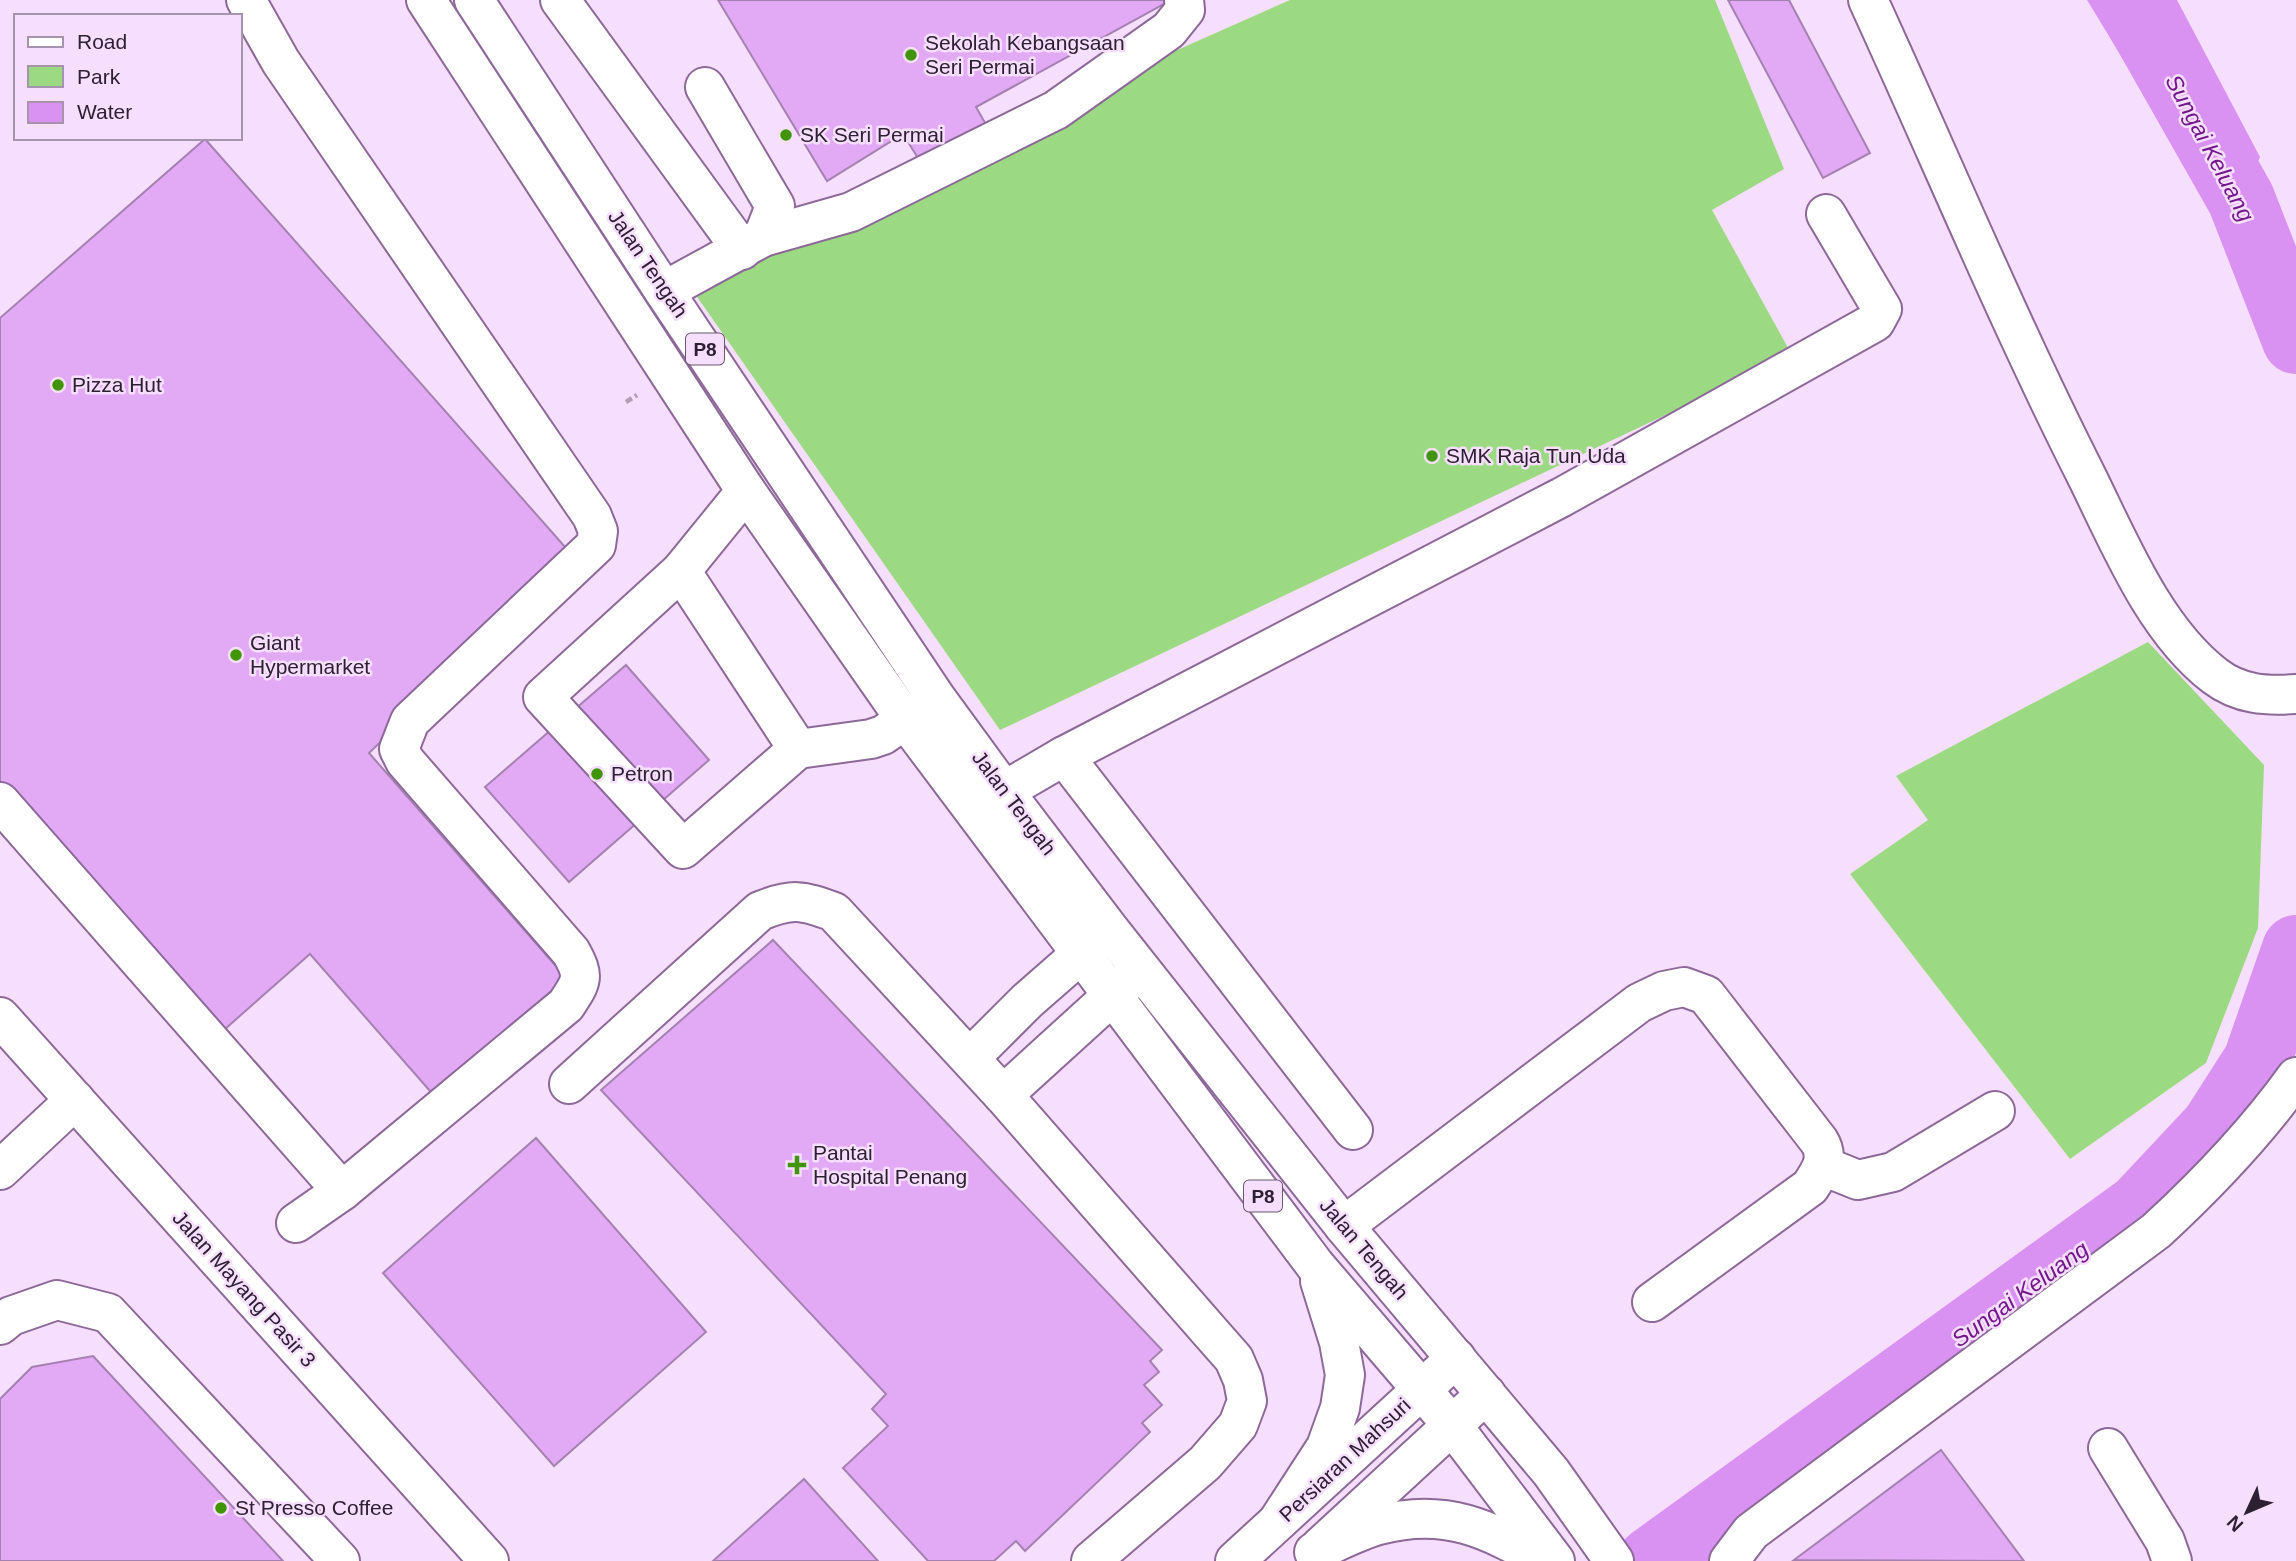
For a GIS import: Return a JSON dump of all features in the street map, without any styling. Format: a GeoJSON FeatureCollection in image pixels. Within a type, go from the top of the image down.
{"type":"FeatureCollection","features":[{"type":"Feature","properties":{"kind":"main road"},"geometry":{"type":"LineString","coordinates":[[246,0],[281,62],[592,516],[598,531],[596,545],[410,721],[399,749],[405,761],[571,952],[581,970],[581,979],[566,1004],[342,1191],[296,1223]]}},
{"type":"Feature","properties":{"kind":"main road","name":"Jalan Tengah"},"geometry":{"type":"LineString","coordinates":[[426,0],[746,491],[905,719],[1095,941],[1141,970],[1344,1226],[1552,1472],[1614,1561]]}},
{"type":"Feature","properties":{"kind":"main road","name":"Jalan Tengah"},"geometry":{"type":"LineString","coordinates":[[474,0],[664,291],[936,698],[1004,791],[1095,941],[1113,996],[1315,1265],[1452,1425],[1555,1561]]}},
{"type":"Feature","properties":{"kind":"main road"},"geometry":{"type":"LineString","coordinates":[[560,0],[752,243]]}},
{"type":"Feature","properties":{"kind":"main road"},"geometry":{"type":"LineString","coordinates":[[664,291],[752,243],[851,212],[1056,110],[1169,30],[1185,10],[1184,0]]}},
{"type":"Feature","properties":{"kind":"main road"},"geometry":{"type":"LineString","coordinates":[[1868,0],[2063,430],[2144,592],[2177,638],[2216,677],[2255,695],[2296,695]]}},
{"type":"Feature","properties":{"kind":"main road"},"geometry":{"type":"LineString","coordinates":[[705,87],[775,206],[752,243]]}},
{"type":"Feature","properties":{"kind":"main road"},"geometry":{"type":"LineString","coordinates":[[1004,791],[1065,756],[1562,497],[1875,322],[1882,309],[1826,214]]}},
{"type":"Feature","properties":{"kind":"main road"},"geometry":{"type":"LineString","coordinates":[[746,491],[681,571],[543,697],[684,849],[798,750],[870,739],[883,734],[936,698]]}},
{"type":"Feature","properties":{"kind":"main road"},"geometry":{"type":"LineString","coordinates":[[681,571],[798,750]]}},
{"type":"Feature","properties":{"kind":"main road"},"geometry":{"type":"LineString","coordinates":[[1065,756],[1353,1130]]}},
{"type":"Feature","properties":{"kind":"main road"},"geometry":{"type":"LineString","coordinates":[[0,802],[342,1191]]}},
{"type":"Feature","properties":{"kind":"main road"},"geometry":{"type":"LineString","coordinates":[[569,1084],[760,911],[783,901],[808,903],[834,912],[970,1058],[1234,1359],[1243,1380],[1247,1401],[1238,1425],[1205,1463],[1091,1561]]}},
{"type":"Feature","properties":{"kind":"main road"},"geometry":{"type":"LineString","coordinates":[[970,1058],[1027,1001],[1095,941]]}},
{"type":"Feature","properties":{"kind":"main road"},"geometry":{"type":"LineString","coordinates":[[1003,1095],[1141,970]]}},
{"type":"Feature","properties":{"kind":"main road"},"geometry":{"type":"LineString","coordinates":[[1344,1226],[1639,1003],[1664,991],[1684,986],[1706,995],[1825,1150],[1823,1166],[1810,1187],[1653,1302]]}},
{"type":"Feature","properties":{"kind":"main road","name":"Jalan Mayang Pasir 3"},"geometry":{"type":"LineString","coordinates":[[0,1017],[476,1558]]}},
{"type":"Feature","properties":{"kind":"main road"},"geometry":{"type":"LineString","coordinates":[[1728,1561],[1751,1532],[2156,1231],[2205,1186],[2266,1118],[2296,1077]]}},
{"type":"Feature","properties":{"kind":"main road"},"geometry":{"type":"LineString","coordinates":[[0,1170],[75,1100]]}},
{"type":"Feature","properties":{"kind":"main road"},"geometry":{"type":"LineString","coordinates":[[1823,1166],[1858,1180],[1893,1172],[1995,1111]]}},
{"type":"Feature","properties":{"kind":"main road"},"geometry":{"type":"LineString","coordinates":[[1278,1521],[1326,1447],[1340,1408],[1345,1375],[1339,1342],[1315,1265]]}},
{"type":"Feature","properties":{"kind":"main road"},"geometry":{"type":"LineString","coordinates":[[0,1325],[11,1316],[57,1300],[108,1312],[340,1561]]}},
{"type":"Feature","properties":{"kind":"main road","name":"Persiaran Mahsuri"},"geometry":{"type":"LineString","coordinates":[[1235,1561],[1456,1358]]}},
{"type":"Feature","properties":{"kind":"main road"},"geometry":{"type":"LineString","coordinates":[[1310,1557],[1486,1394]]}},
{"type":"Feature","properties":{"kind":"main road"},"geometry":{"type":"LineString","coordinates":[[2108,1448],[2165,1541],[2172,1561]]}},
{"type":"Feature","properties":{"kind":"main road"},"geometry":{"type":"LineString","coordinates":[[1310,1557],[1378,1525],[1417,1518],[1469,1524],[1544,1561]]}},
{"type":"Feature","properties":{"kind":"green space"},"geometry":{"type":"Polygon","coordinates":[[[1290,0],[1715,0],[1784,169],[1712,210],[1792,355],[1000,730],[679,271],[1290,0]]]}},
{"type":"Feature","properties":{"kind":"green space"},"geometry":{"type":"Polygon","coordinates":[[[2148,642],[2264,765],[2258,928],[2206,1063],[2070,1159],[1850,874],[1928,820],[1896,776],[2148,642]]]}},
{"type":"Feature","properties":{"kind":"water"},"geometry":{"type":"Polygon","coordinates":[[[2087,0],[2177,0],[2260,157],[2241,199],[2199,184],[2087,0]]]}},
{"type":"Feature","properties":{"kind":"building","name":"Sekolah Kebangsaan Seri Permai"},"geometry":{"type":"Polygon","coordinates":[[[718,0],[1164,0],[1166,3],[976,107],[992,135],[926,171],[903,134],[827,181],[718,0]]]}},
{"type":"Feature","properties":{"kind":"building"},"geometry":{"type":"Polygon","coordinates":[[[1728,0],[1789,0],[1870,153],[1823,178],[1728,0]]]}},
{"type":"Feature","properties":{"kind":"building","name":"Giant Hypermarket"},"geometry":{"type":"Polygon","coordinates":[[[206,140],[573,556],[369,753],[570,982],[437,1099],[310,954],[216,1037],[0,790],[0,318],[206,140]]]}},
{"type":"Feature","properties":{"kind":"building","name":"Petron"},"geometry":{"type":"Polygon","coordinates":[[[626,665],[709,760],[569,882],[485,787],[626,665]]]}},
{"type":"Feature","properties":{"kind":"building"},"geometry":{"type":"Polygon","coordinates":[[[773,940],[1162,1350],[1150,1361],[1159,1372],[1144,1385],[1162,1405],[1142,1423],[1150,1432],[1025,1551],[1016,1541],[994,1561],[928,1561],[843,1468],[888,1426],[872,1409],[886,1394],[601,1090],[773,940]]]}},
{"type":"Feature","properties":{"kind":"building"},"geometry":{"type":"Polygon","coordinates":[[[536,1138],[706,1332],[554,1466],[383,1273],[536,1138]]]}},
{"type":"Feature","properties":{"kind":"building"},"geometry":{"type":"Polygon","coordinates":[[[93,1356],[283,1561],[0,1561],[0,1399],[32,1367],[93,1356]]]}},
{"type":"Feature","properties":{"kind":"building"},"geometry":{"type":"Polygon","coordinates":[[[1941,1450],[2024,1561],[1794,1560],[1941,1450]]]}},
{"type":"Feature","properties":{"kind":"building"},"geometry":{"type":"Polygon","coordinates":[[[804,1479],[878,1561],[713,1561],[804,1479]]]}},
{"type":"Feature","properties":{"kind":"waterway","name":"Sungai Keluang"},"geometry":{"type":"LineString","coordinates":[[2128,0],[2241,199],[2296,340]]}},
{"type":"Feature","properties":{"kind":"waterway","name":"Sungai Keluang"},"geometry":{"type":"LineString","coordinates":[[1651,1561],[2140,1207],[2214,1128],[2257,1061],[2296,949]]}},
{"type":"Feature","properties":{"kind":"place","name":"Sekolah Kebangsaan Seri Permai"},"geometry":{"type":"Point","coordinates":[911,55]}},
{"type":"Feature","properties":{"kind":"place","name":"SK Seri Permai"},"geometry":{"type":"Point","coordinates":[786,135]}},
{"type":"Feature","properties":{"kind":"place","name":"Pizza Hut"},"geometry":{"type":"Point","coordinates":[58,385]}},
{"type":"Feature","properties":{"kind":"place","name":"SMK Raja Tun Uda"},"geometry":{"type":"Point","coordinates":[1432,456]}},
{"type":"Feature","properties":{"kind":"place","name":"Giant Hypermarket"},"geometry":{"type":"Point","coordinates":[236,655]}},
{"type":"Feature","properties":{"kind":"place","name":"Petron"},"geometry":{"type":"Point","coordinates":[597,774]}},
{"type":"Feature","properties":{"kind":"place","name":"Pantai Hospital Penang"},"geometry":{"type":"Point","coordinates":[797,1165]}},
{"type":"Feature","properties":{"kind":"place","name":"St Presso Coffee"},"geometry":{"type":"Point","coordinates":[221,1508]}}]}
